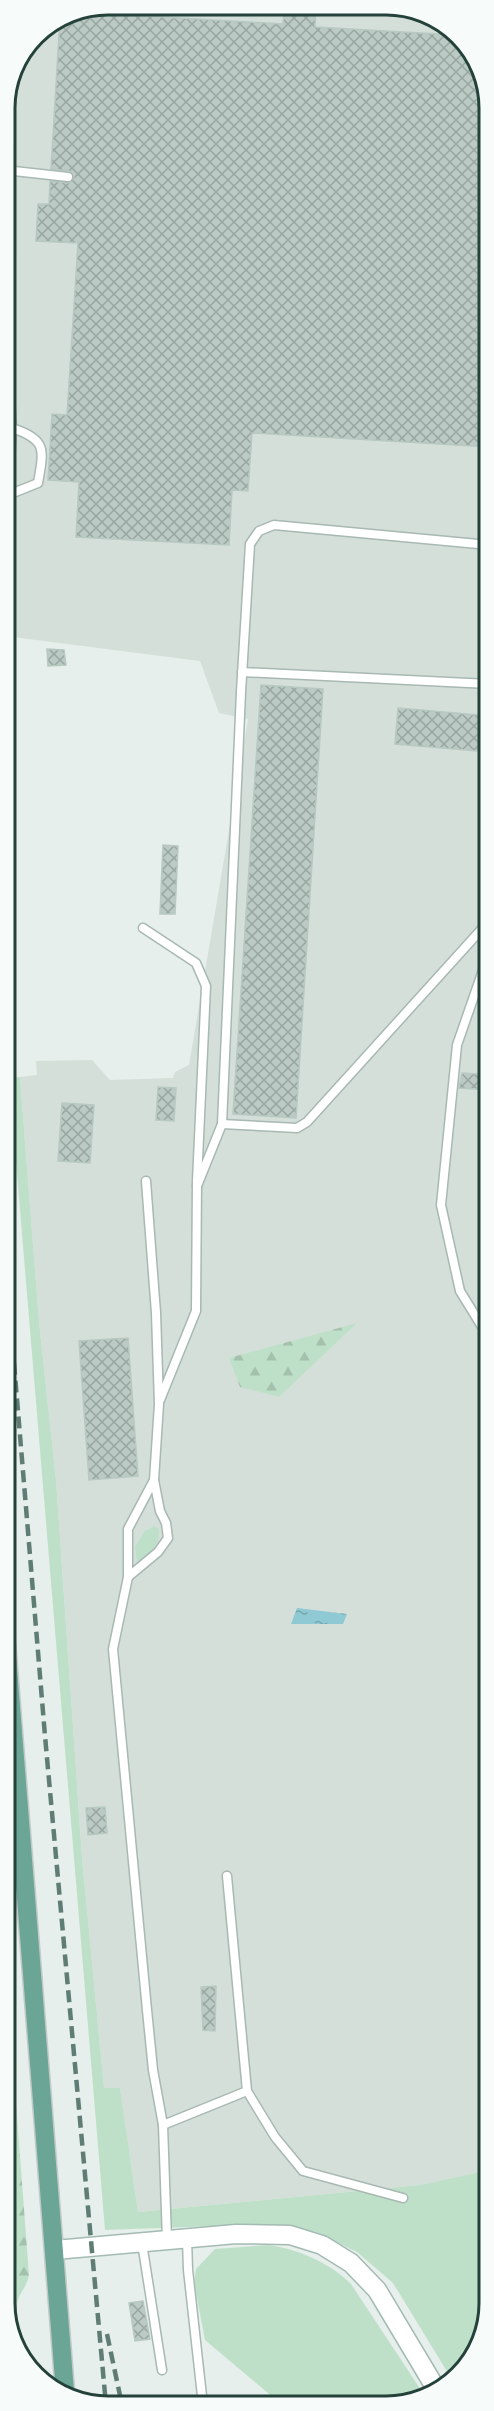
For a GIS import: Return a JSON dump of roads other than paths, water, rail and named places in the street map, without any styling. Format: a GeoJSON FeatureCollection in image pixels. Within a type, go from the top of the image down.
{"type":"FeatureCollection","features":[{"type":"Feature","properties":{"kind":"main road"},"geometry":{"type":"LineString","coordinates":[[15,1756],[65,2385]]}},
{"type":"Feature","properties":{"kind":"street"},"geometry":{"type":"LineString","coordinates":[[55,2250],[236,2234],[290,2235],[322,2245],[351,2263],[377,2290],[433,2383]]}},
{"type":"Feature","properties":{"kind":"lane"},"geometry":{"type":"LineString","coordinates":[[15,171],[68,177]]}},
{"type":"Feature","properties":{"kind":"lane"},"geometry":{"type":"LineString","coordinates":[[15,429],[33,435],[39,443],[42,454],[38,483],[15,492]]}},
{"type":"Feature","properties":{"kind":"lane"},"geometry":{"type":"LineString","coordinates":[[196,1186],[222,1124],[242,672],[250,544],[259,531],[274,525],[479,544]]}},
{"type":"Feature","properties":{"kind":"lane"},"geometry":{"type":"LineString","coordinates":[[242,672],[479,684]]}},
{"type":"Feature","properties":{"kind":"lane"},"geometry":{"type":"LineString","coordinates":[[143,928],[196,963],[206,986],[196,1186],[196,1311],[159,1404]]}},
{"type":"Feature","properties":{"kind":"lane"},"geometry":{"type":"LineString","coordinates":[[222,1124],[297,1128],[307,1122],[479,932]]}},
{"type":"Feature","properties":{"kind":"lane"},"geometry":{"type":"LineString","coordinates":[[479,981],[456,1045],[441,1205],[460,1291],[479,1322]]}},
{"type":"Feature","properties":{"kind":"lane"},"geometry":{"type":"LineString","coordinates":[[128,1577],[158,1552],[168,1538],[166,1522],[160,1511],[154,1480],[159,1404],[156,1313],[146,1181]]}},
{"type":"Feature","properties":{"kind":"lane"},"geometry":{"type":"LineString","coordinates":[[154,1480],[128,1529],[128,1577],[113,1649],[153,2070],[163,2125],[167,2241]]}},
{"type":"Feature","properties":{"kind":"lane"},"geometry":{"type":"LineString","coordinates":[[227,1876],[247,2091],[275,2137],[303,2171],[403,2198]]}},
{"type":"Feature","properties":{"kind":"lane"},"geometry":{"type":"LineString","coordinates":[[163,2125],[247,2091]]}},
{"type":"Feature","properties":{"kind":"lane"},"geometry":{"type":"LineString","coordinates":[[187,2239],[188,2270],[202,2396]]}},
{"type":"Feature","properties":{"kind":"lane"},"geometry":{"type":"LineString","coordinates":[[142,2243],[162,2370]]}},
{"type":"Feature","properties":{"kind":"water"},"geometry":{"type":"Polygon","coordinates":[[[297,1608],[347,1614],[343,1624],[291,1624],[297,1608]]]}},
{"type":"Feature","properties":{"kind":"railway"},"geometry":{"type":"LineString","coordinates":[[15,1375],[45,1736],[105,2396]]}},
{"type":"Feature","properties":{"kind":"railway"},"geometry":{"type":"LineString","coordinates":[[107,2334],[120,2396]]}}]}
